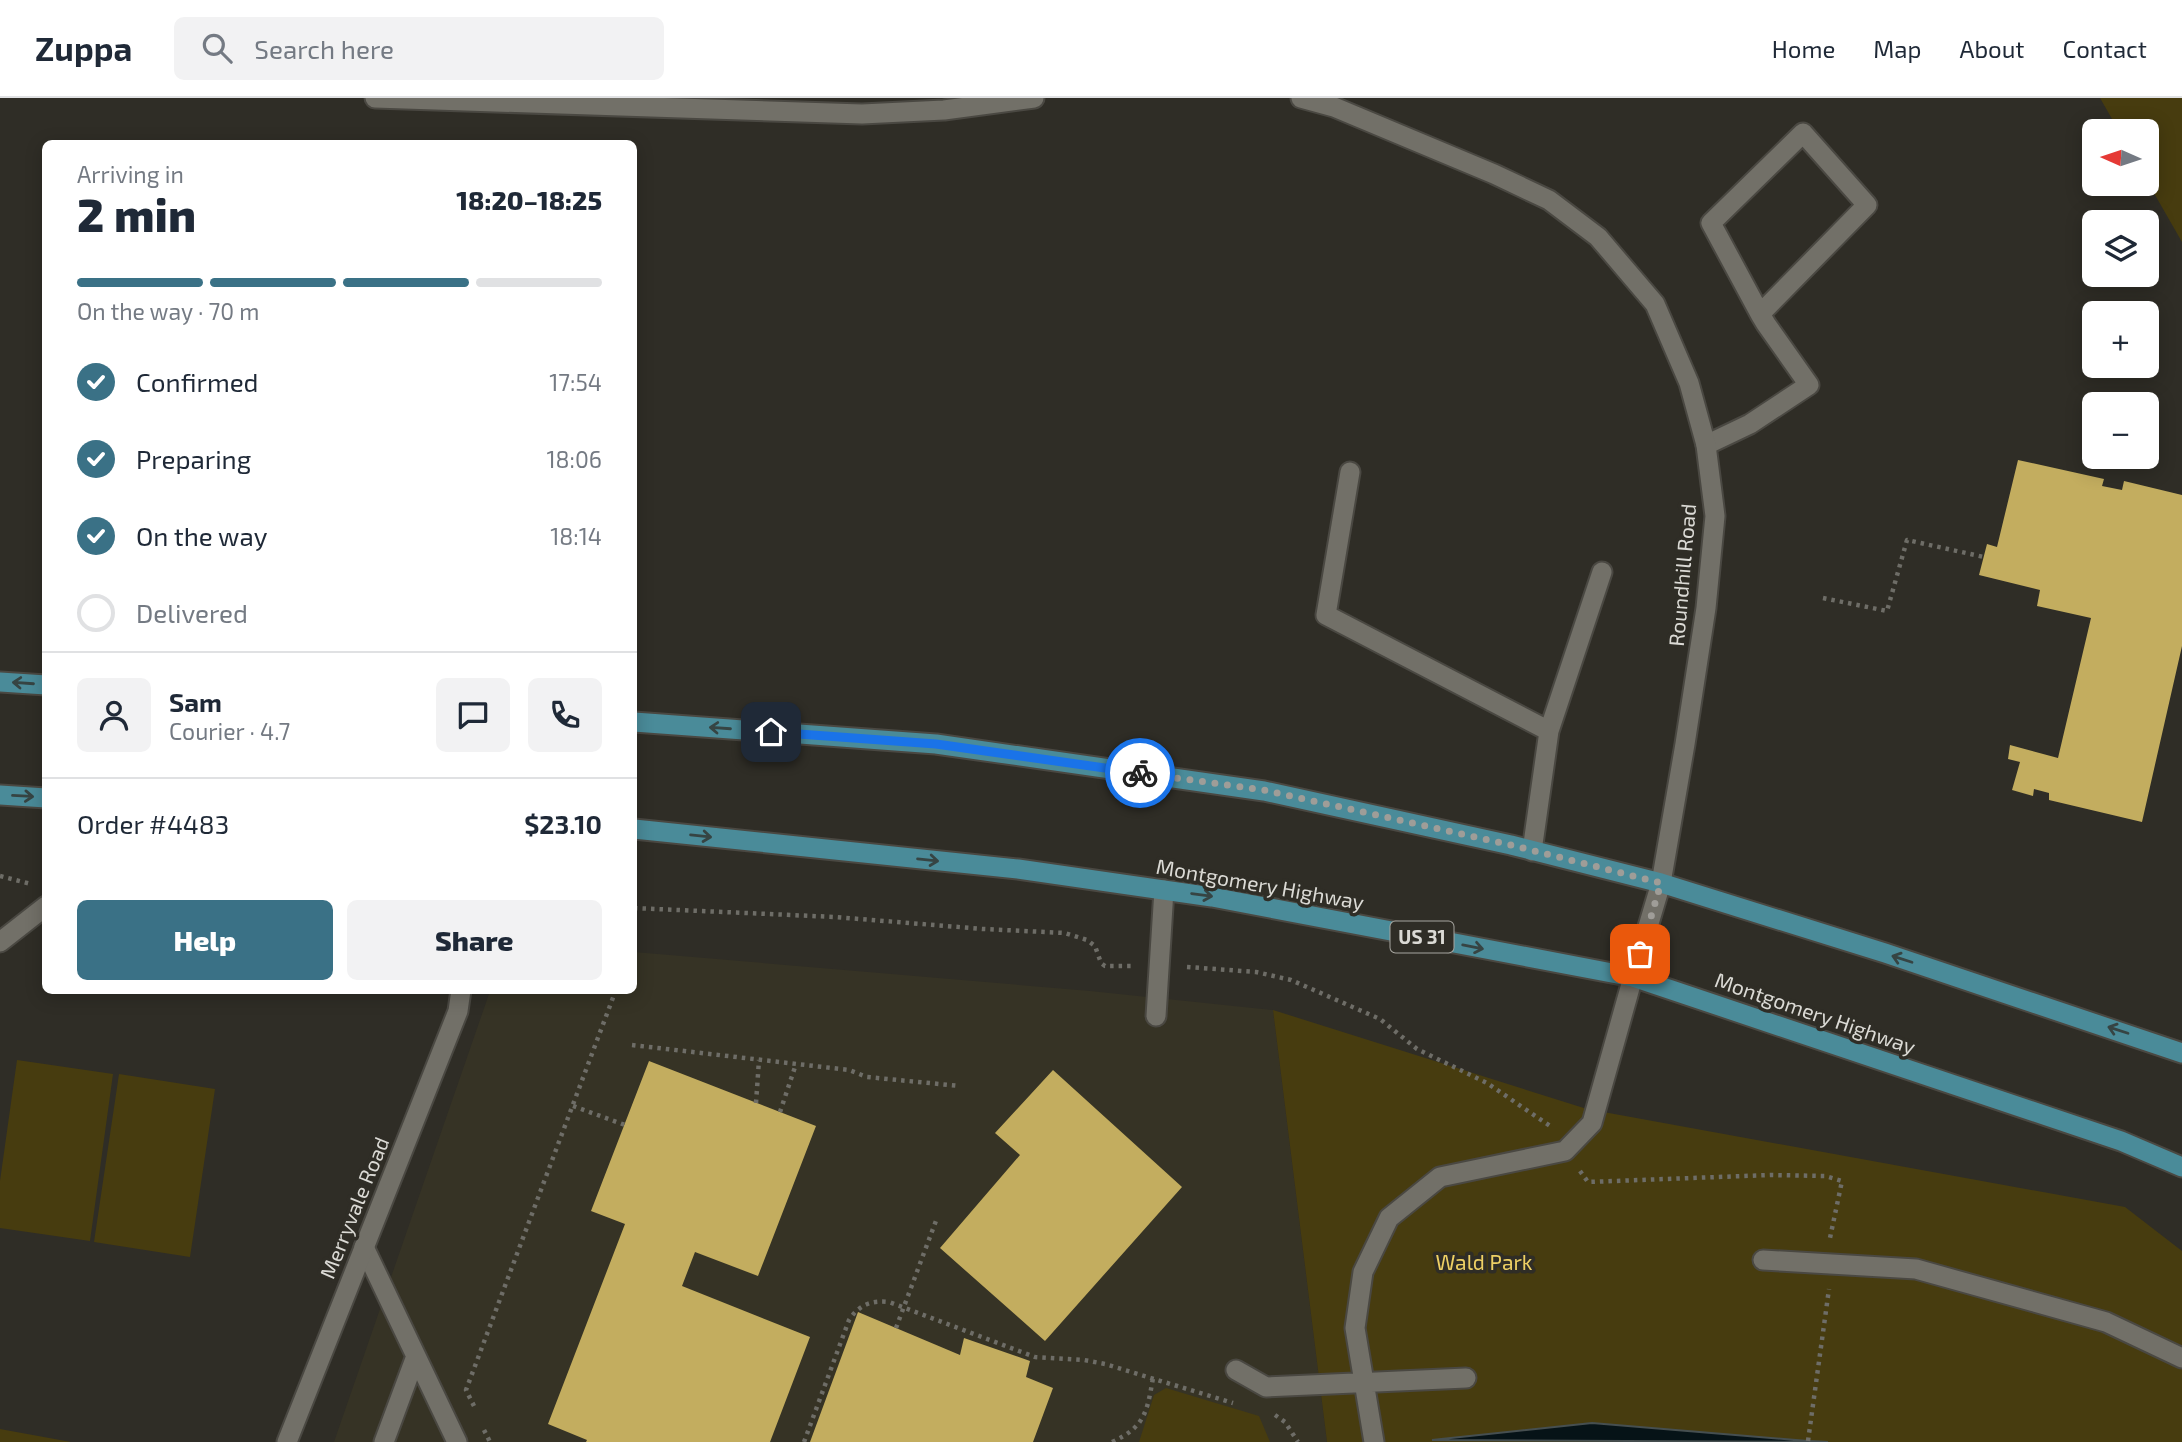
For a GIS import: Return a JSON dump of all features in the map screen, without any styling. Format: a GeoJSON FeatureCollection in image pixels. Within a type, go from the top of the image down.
{"type":"FeatureCollection","features":[{"type":"Feature","properties":{"kind":"main road"},"geometry":{"type":"LineString","coordinates":[[0,682],[42,685]]}},
{"type":"Feature","properties":{"kind":"main road"},"geometry":{"type":"LineString","coordinates":[[637,722],[936,744],[1264,790],[1532,850],[1661,883],[1898,957],[2182,1053]]}},
{"type":"Feature","properties":{"kind":"main road"},"geometry":{"type":"LineString","coordinates":[[0,795],[42,797]]}},
{"type":"Feature","properties":{"kind":"main road","name":"Montgomery Highway"},"geometry":{"type":"LineString","coordinates":[[637,829],[1018,869],[1212,897],[1633,977],[2101,1134],[2182,1167]]}},
{"type":"Feature","properties":{"kind":"street"},"geometry":{"type":"LineString","coordinates":[[375,98],[862,114],[944,110],[1034,98]]}},
{"type":"Feature","properties":{"kind":"street","name":"Roundhill Road"},"geometry":{"type":"LineString","coordinates":[[1301,98],[1334,107],[1494,174],[1549,200],[1598,237],[1655,304],[1689,383],[1706,445],[1715,516],[1706,608],[1661,883],[1592,1123],[1565,1151]]}},
{"type":"Feature","properties":{"kind":"street"},"geometry":{"type":"LineString","coordinates":[[1706,445],[1750,425],[1809,385],[1760,314],[1711,223],[1804,133],[1867,205],[1760,314]]}},
{"type":"Feature","properties":{"kind":"street"},"geometry":{"type":"LineString","coordinates":[[1350,472],[1326,615],[1549,731]]}},
{"type":"Feature","properties":{"kind":"street"},"geometry":{"type":"LineString","coordinates":[[1532,850],[1549,731],[1602,572]]}},
{"type":"Feature","properties":{"kind":"street"},"geometry":{"type":"LineString","coordinates":[[1156,1016],[1164,890]]}},
{"type":"Feature","properties":{"kind":"street"},"geometry":{"type":"LineString","coordinates":[[0,942],[42,909]]}},
{"type":"Feature","properties":{"kind":"street","name":"Merryvale Road"},"geometry":{"type":"LineString","coordinates":[[287,1442],[458,1011],[460,994]]}},
{"type":"Feature","properties":{"kind":"street"},"geometry":{"type":"LineString","coordinates":[[1374,1442],[1355,1328],[1363,1272],[1388,1218],[1440,1177],[1565,1151]]}},
{"type":"Feature","properties":{"kind":"street"},"geometry":{"type":"LineString","coordinates":[[364,1247],[457,1442]]}},
{"type":"Feature","properties":{"kind":"street"},"geometry":{"type":"LineString","coordinates":[[1763,1260],[1916,1269],[2106,1322],[2182,1358]]}},
{"type":"Feature","properties":{"kind":"street"},"geometry":{"type":"LineString","coordinates":[[384,1442],[416,1356]]}},
{"type":"Feature","properties":{"kind":"street"},"geometry":{"type":"LineString","coordinates":[[1236,1370],[1266,1387],[1466,1378]]}},
{"type":"Feature","properties":{"kind":"path"},"geometry":{"type":"LineString","coordinates":[[1823,598],[1887,611],[1907,540],[1984,557]]}},
{"type":"Feature","properties":{"kind":"path"},"geometry":{"type":"LineString","coordinates":[[0,876],[37,886]]}},
{"type":"Feature","properties":{"kind":"path"},"geometry":{"type":"LineString","coordinates":[[637,908],[835,916],[1065,933],[1087,940],[1095,946],[1101,963],[1105,966],[1159,966],[1256,972],[1291,980],[1380,1019],[1417,1049],[1487,1083],[1550,1126],[1588,1182],[1770,1175],[1825,1176],[1842,1181],[1830,1230],[1829,1296],[1808,1441]]}},
{"type":"Feature","properties":{"kind":"path"},"geometry":{"type":"LineString","coordinates":[[476,1411],[466,1390],[614,995]]}},
{"type":"Feature","properties":{"kind":"path"},"geometry":{"type":"LineString","coordinates":[[632,1045],[849,1070],[867,1077],[960,1086]]}},
{"type":"Feature","properties":{"kind":"path"},"geometry":{"type":"LineString","coordinates":[[756,1103],[759,1059]]}},
{"type":"Feature","properties":{"kind":"path"},"geometry":{"type":"LineString","coordinates":[[780,1112],[796,1064]]}},
{"type":"Feature","properties":{"kind":"path"},"geometry":{"type":"LineString","coordinates":[[573,1106],[625,1125]]}},
{"type":"Feature","properties":{"kind":"path"},"geometry":{"type":"LineString","coordinates":[[896,1328],[937,1218]]}},
{"type":"Feature","properties":{"kind":"path"},"geometry":{"type":"LineString","coordinates":[[804,1442],[849,1320],[856,1310],[878,1301],[903,1307],[1035,1357],[1084,1360],[1240,1405]]}},
{"type":"Feature","properties":{"kind":"path"},"geometry":{"type":"LineString","coordinates":[[1112,1442],[1126,1439],[1137,1427],[1143,1416],[1153,1378]]}},
{"type":"Feature","properties":{"kind":"path"},"geometry":{"type":"LineString","coordinates":[[1265,1412],[1285,1422],[1298,1442]]}},
{"type":"Feature","properties":{"kind":"path"},"geometry":{"type":"LineString","coordinates":[[480,1421],[490,1442]]}},
{"type":"Feature","properties":{"kind":"shaded area"},"geometry":{"type":"Polygon","coordinates":[[[637,952],[1090,991],[1273,1010],[1327,1442],[334,1442],[489,994],[637,994],[637,952]]]}},
{"type":"Feature","properties":{"kind":"shaded area"},"geometry":{"type":"Polygon","coordinates":[[[1592,1423],[1808,1441],[1828,1442],[1432,1440],[1592,1423]]]}},
{"type":"Feature","properties":{"kind":"green space"},"geometry":{"type":"Polygon","coordinates":[[[2100,98],[2182,98],[2182,242],[2156,196],[2160,196],[2160,119],[2112,119],[2100,98]]]}},
{"type":"Feature","properties":{"kind":"green space","name":"Wald Park"},"geometry":{"type":"Polygon","coordinates":[[[1273,1010],[1587,1109],[2125,1207],[2182,1251],[2182,1442],[1327,1442],[1273,1010]]]}},
{"type":"Feature","properties":{"kind":"green space"},"geometry":{"type":"Polygon","coordinates":[[[17,1060],[113,1074],[90,1241],[0,1228],[0,1181],[17,1060]]]}},
{"type":"Feature","properties":{"kind":"green space"},"geometry":{"type":"Polygon","coordinates":[[[119,1074],[215,1089],[190,1257],[94,1242],[119,1074]]]}},
{"type":"Feature","properties":{"kind":"green space"},"geometry":{"type":"Polygon","coordinates":[[[1166,1388],[1259,1416],[1270,1442],[1139,1442],[1154,1395],[1166,1388]]]}},
{"type":"Feature","properties":{"kind":"green space"},"geometry":{"type":"Polygon","coordinates":[[[0,1429],[71,1442],[0,1442],[0,1429]]]}},
{"type":"Feature","properties":{"kind":"building"},"geometry":{"type":"Polygon","coordinates":[[[2018,460],[2104,479],[2102,486],[2122,490],[2124,481],[2182,495],[2182,646],[2142,822],[2049,800],[2049,793],[2034,789],[2033,796],[2012,790],[2020,762],[2008,759],[2010,745],[2058,758],[2091,618],[2037,606],[2040,590],[1979,575],[1987,544],[1997,547],[2018,460]]]}},
{"type":"Feature","properties":{"kind":"building"},"geometry":{"type":"Polygon","coordinates":[[[649,1061],[816,1126],[758,1276],[695,1252],[682,1286],[810,1337],[770,1442],[586,1442],[587,1440],[548,1424],[625,1224],[591,1211],[649,1061]]]}},
{"type":"Feature","properties":{"kind":"building"},"geometry":{"type":"Polygon","coordinates":[[[1053,1070],[1182,1187],[1045,1341],[940,1248],[1020,1155],[995,1133],[1053,1070]]]}},
{"type":"Feature","properties":{"kind":"building"},"geometry":{"type":"Polygon","coordinates":[[[858,1312],[960,1355],[964,1338],[1030,1361],[1026,1377],[1053,1388],[1033,1442],[810,1442],[858,1312]]]}},
{"type":"Feature","properties":{"kind":"way so far"},"geometry":{"type":"LineString","coordinates":[[1140,773],[1264,790],[1511,845],[1661,883],[1640,954]]}},
{"type":"Feature","properties":{"kind":"route"},"geometry":{"type":"LineString","coordinates":[[771,732],[936,744],[1140,773]]}}]}
